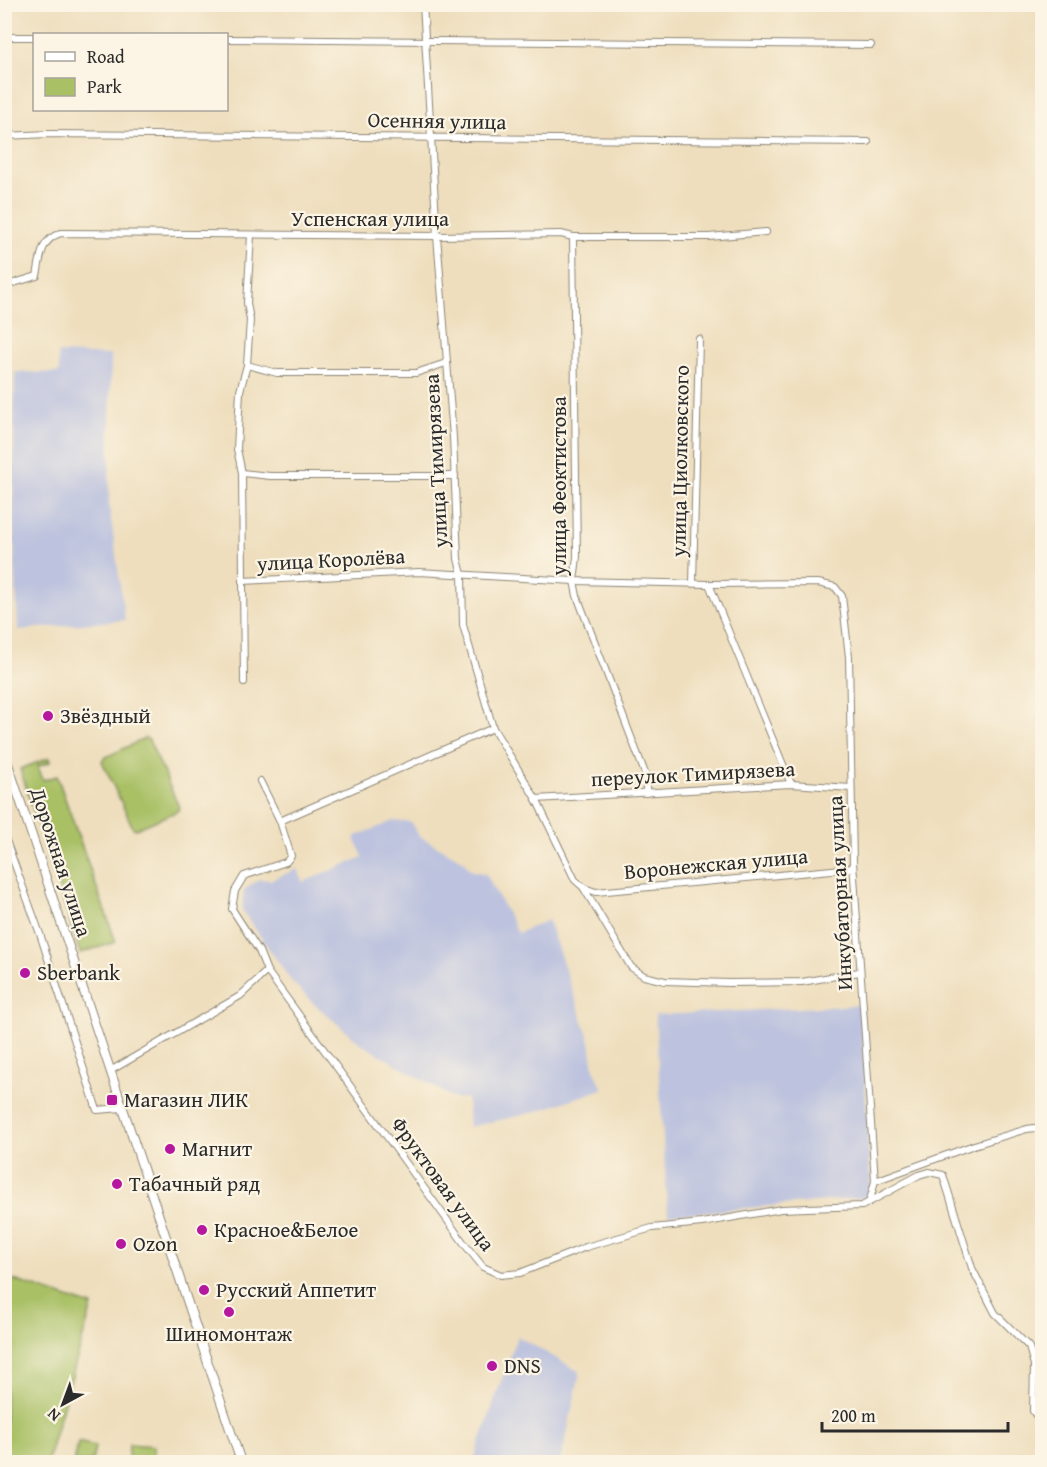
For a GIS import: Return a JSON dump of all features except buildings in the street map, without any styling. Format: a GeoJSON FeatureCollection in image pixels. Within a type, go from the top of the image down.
{"type":"FeatureCollection","features":[{"type":"Feature","properties":{"kind":"main road","name":"Дорожная улица"},"geometry":{"type":"LineString","coordinates":[[4,752],[241,1462]]}},
{"type":"Feature","properties":{"kind":"street","name":"улица Тимирязева"},"geometry":{"type":"LineString","coordinates":[[423,4],[455,476],[458,559],[462,574],[463,625],[493,728],[536,799],[575,880],[583,887],[631,967],[644,976],[665,981],[802,982],[859,972]]}},
{"type":"Feature","properties":{"kind":"street"},"geometry":{"type":"LineString","coordinates":[[4,37],[33,37]]}},
{"type":"Feature","properties":{"kind":"street"},"geometry":{"type":"LineString","coordinates":[[228,39],[872,45]]}},
{"type":"Feature","properties":{"kind":"street","name":"Осенняя улица"},"geometry":{"type":"LineString","coordinates":[[4,135],[868,142]]}},
{"type":"Feature","properties":{"kind":"street","name":"Успенская улица"},"geometry":{"type":"LineString","coordinates":[[4,286],[37,276],[43,246],[49,237],[61,233],[437,236],[561,234],[573,237],[710,237],[766,232]]}},
{"type":"Feature","properties":{"kind":"street"},"geometry":{"type":"LineString","coordinates":[[244,682],[242,473],[237,449],[240,391],[247,365],[250,321],[247,303],[251,235]]}},
{"type":"Feature","properties":{"kind":"street","name":"улица Феоктистова"},"geometry":{"type":"LineString","coordinates":[[573,237],[577,557],[574,581],[577,596],[646,776],[646,794]]}},
{"type":"Feature","properties":{"kind":"street","name":"улица Циолковского"},"geometry":{"type":"LineString","coordinates":[[693,583],[699,339]]}},
{"type":"Feature","properties":{"kind":"street"},"geometry":{"type":"LineString","coordinates":[[247,365],[277,373],[416,373],[447,363]]}},
{"type":"Feature","properties":{"kind":"street"},"geometry":{"type":"LineString","coordinates":[[242,473],[270,476],[455,476]]}},
{"type":"Feature","properties":{"kind":"street","name":"улица Королёва"},"geometry":{"type":"LineString","coordinates":[[242,581],[419,572],[574,581],[709,584],[818,583],[835,587]]}},
{"type":"Feature","properties":{"kind":"street"},"geometry":{"type":"LineString","coordinates":[[709,584],[791,784]]}},
{"type":"Feature","properties":{"kind":"street","name":"Инкубаторная улица"},"geometry":{"type":"LineString","coordinates":[[835,587],[842,596],[849,657],[853,868],[875,1181],[870,1200]]}},
{"type":"Feature","properties":{"kind":"street"},"geometry":{"type":"LineString","coordinates":[[280,821],[493,728]]}},
{"type":"Feature","properties":{"kind":"street"},"geometry":{"type":"LineString","coordinates":[[110,1071],[240,996],[267,971],[259,951],[232,909],[235,891],[243,876],[286,862],[291,856],[280,821],[260,781]]}},
{"type":"Feature","properties":{"kind":"street","name":"переулок Тимирязева"},"geometry":{"type":"LineString","coordinates":[[536,799],[791,784],[851,788]]}},
{"type":"Feature","properties":{"kind":"street"},"geometry":{"type":"LineString","coordinates":[[4,835],[40,934],[98,1110],[122,1108]]}},
{"type":"Feature","properties":{"kind":"street","name":"Воронежская улица"},"geometry":{"type":"LineString","coordinates":[[583,887],[596,892],[853,868]]}},
{"type":"Feature","properties":{"kind":"street","name":"Фруктовая улица"},"geometry":{"type":"LineString","coordinates":[[267,971],[466,1246],[483,1268],[501,1275],[520,1273],[586,1247],[652,1228],[702,1223],[781,1209],[862,1206],[919,1175],[929,1172],[943,1175],[972,1268],[995,1313],[1029,1347],[1035,1365],[1033,1411],[1042,1423]]}},
{"type":"Feature","properties":{"kind":"street"},"geometry":{"type":"LineString","coordinates":[[875,1181],[974,1145],[1027,1129],[1042,1127]]}},
{"type":"Feature","properties":{"kind":"shaded area"},"geometry":{"type":"Polygon","coordinates":[[[58,353],[111,355],[109,504],[125,620],[18,630],[13,519],[15,372],[59,373],[58,353]]]}},
{"type":"Feature","properties":{"kind":"shaded area"},"geometry":{"type":"Polygon","coordinates":[[[393,821],[411,822],[419,836],[464,861],[470,870],[486,874],[518,933],[548,920],[590,1041],[594,1069],[603,1089],[531,1113],[469,1127],[467,1098],[455,1099],[360,1043],[292,982],[242,910],[244,890],[259,879],[271,880],[297,869],[303,882],[363,857],[354,837],[393,821]]]}},
{"type":"Feature","properties":{"kind":"shaded area"},"geometry":{"type":"Polygon","coordinates":[[[861,1005],[871,1197],[668,1215],[655,1015],[861,1005]]]}},
{"type":"Feature","properties":{"kind":"shaded area"},"geometry":{"type":"Polygon","coordinates":[[[517,1336],[580,1372],[561,1462],[473,1462],[517,1336]]]}},
{"type":"Feature","properties":{"kind":"green space"},"geometry":{"type":"Polygon","coordinates":[[[145,738],[149,740],[179,807],[178,811],[136,829],[133,828],[102,761],[145,738]]]}},
{"type":"Feature","properties":{"kind":"green space"},"geometry":{"type":"Polygon","coordinates":[[[49,758],[50,762],[38,766],[43,780],[57,776],[116,942],[80,953],[20,769],[49,758]]]}},
{"type":"Feature","properties":{"kind":"green space"},"geometry":{"type":"Polygon","coordinates":[[[5,1277],[92,1306],[47,1462],[5,1462],[5,1277]]]}},
{"type":"Feature","properties":{"kind":"green space"},"geometry":{"type":"Polygon","coordinates":[[[78,1442],[95,1446],[92,1462],[74,1462],[78,1442]]]}},
{"type":"Feature","properties":{"kind":"green space"},"geometry":{"type":"Polygon","coordinates":[[[129,1444],[154,1446],[153,1462],[128,1462],[129,1444]]]}},
{"type":"Feature","properties":{"kind":"place","name":"Звёздный"},"geometry":{"type":"Point","coordinates":[48,716]}},
{"type":"Feature","properties":{"kind":"place","name":"Sberbank"},"geometry":{"type":"Point","coordinates":[25,973]}},
{"type":"Feature","properties":{"kind":"place","name":"Магазин ЛИК"},"geometry":{"type":"Point","coordinates":[112,1100]}},
{"type":"Feature","properties":{"kind":"place","name":"Магнит"},"geometry":{"type":"Point","coordinates":[170,1149]}},
{"type":"Feature","properties":{"kind":"place","name":"Табачный ряд"},"geometry":{"type":"Point","coordinates":[117,1184]}},
{"type":"Feature","properties":{"kind":"place","name":"Красное&Белое"},"geometry":{"type":"Point","coordinates":[202,1230]}},
{"type":"Feature","properties":{"kind":"place","name":"Ozon"},"geometry":{"type":"Point","coordinates":[121,1244]}},
{"type":"Feature","properties":{"kind":"place","name":"Русский Аппетит"},"geometry":{"type":"Point","coordinates":[204,1290]}},
{"type":"Feature","properties":{"kind":"place","name":"Шиномонтаж"},"geometry":{"type":"Point","coordinates":[229,1312]}},
{"type":"Feature","properties":{"kind":"place","name":"DNS"},"geometry":{"type":"Point","coordinates":[492,1366]}}]}
